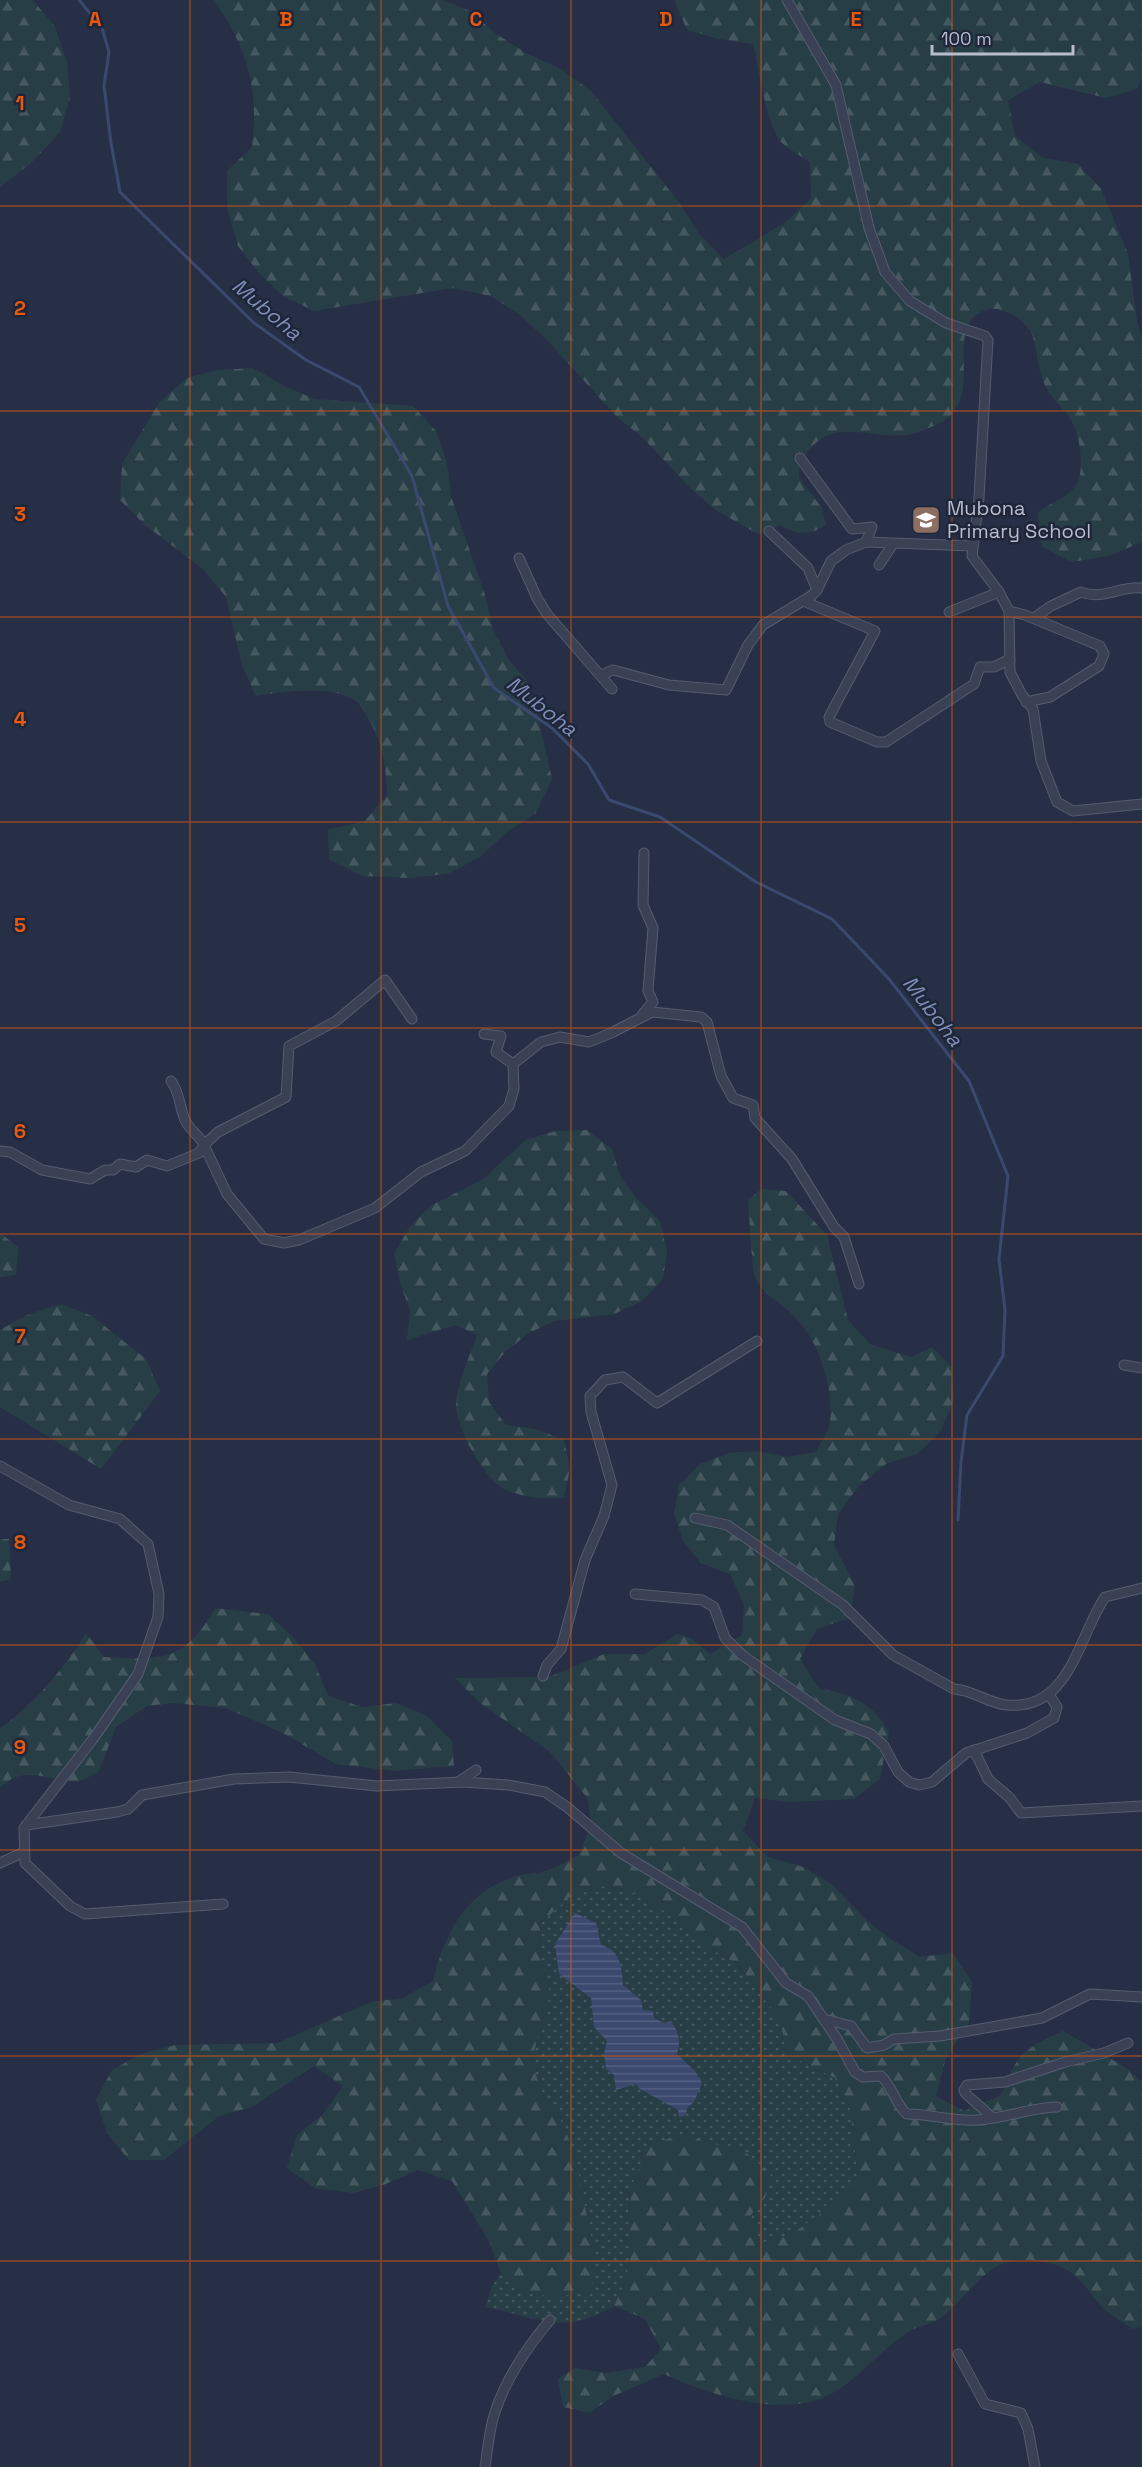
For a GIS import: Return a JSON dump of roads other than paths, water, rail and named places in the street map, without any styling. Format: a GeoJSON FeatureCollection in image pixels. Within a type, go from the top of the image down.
{"type":"FeatureCollection","features":[{"type":"Feature","properties":{"kind":"street"},"geometry":{"type":"LineString","coordinates":[[787,0],[836,85],[869,228],[885,272],[910,302],[946,323],[985,336],[988,340],[982,454],[973,546],[974,560],[999,591],[1010,611],[1011,675],[1026,702],[1033,709],[1041,761],[1057,802],[1061,807],[1072,811],[1142,804]]}},
{"type":"Feature","properties":{"kind":"street"},"geometry":{"type":"LineString","coordinates":[[800,458],[852,529],[872,527],[866,542]]}},
{"type":"Feature","properties":{"kind":"street"},"geometry":{"type":"LineString","coordinates":[[769,531],[808,568],[817,590]]}},
{"type":"Feature","properties":{"kind":"street"},"geometry":{"type":"LineString","coordinates":[[601,675],[613,670],[669,685],[726,690],[748,645],[763,625],[803,602],[817,590],[831,561],[846,550],[866,542],[973,546]]}},
{"type":"Feature","properties":{"kind":"street"},"geometry":{"type":"LineString","coordinates":[[879,565],[893,544]]}},
{"type":"Feature","properties":{"kind":"street"},"geometry":{"type":"LineString","coordinates":[[519,558],[547,614],[612,689]]}},
{"type":"Feature","properties":{"kind":"street"},"geometry":{"type":"LineString","coordinates":[[1034,618],[1051,606],[1081,592],[1092,596],[1135,587],[1142,588]]}},
{"type":"Feature","properties":{"kind":"street"},"geometry":{"type":"LineString","coordinates":[[949,612],[999,591]]}},
{"type":"Feature","properties":{"kind":"street"},"geometry":{"type":"LineString","coordinates":[[803,602],[876,631],[829,717],[830,723],[877,742],[886,742],[974,684],[981,667],[994,667],[1010,659]]}},
{"type":"Feature","properties":{"kind":"street"},"geometry":{"type":"LineString","coordinates":[[1010,611],[1034,618],[1100,646],[1104,658],[1100,666],[1050,698],[1026,702]]}},
{"type":"Feature","properties":{"kind":"street"},"geometry":{"type":"LineString","coordinates":[[636,1021],[653,1002],[648,990],[653,928],[643,905],[644,854]]}},
{"type":"Feature","properties":{"kind":"street"},"geometry":{"type":"LineString","coordinates":[[0,1151],[10,1152],[42,1170],[90,1179],[105,1170],[113,1170],[120,1164],[136,1167],[147,1160],[167,1166],[199,1153],[218,1132],[286,1097],[289,1046],[336,1021],[385,980],[412,1019]]}},
{"type":"Feature","properties":{"kind":"street"},"geometry":{"type":"LineString","coordinates":[[513,1064],[541,1042],[560,1037],[589,1041],[652,1012],[701,1017],[707,1022],[721,1076],[733,1098],[753,1106],[755,1119],[792,1159],[834,1227],[844,1237],[859,1284]]}},
{"type":"Feature","properties":{"kind":"street"},"geometry":{"type":"LineString","coordinates":[[484,1034],[501,1036],[496,1052],[513,1064]]}},
{"type":"Feature","properties":{"kind":"street"},"geometry":{"type":"LineString","coordinates":[[171,1081],[178,1090],[186,1123],[200,1136],[227,1194],[264,1239],[284,1244],[375,1208],[421,1173],[465,1151],[509,1107],[514,1089],[513,1064]]}},
{"type":"Feature","properties":{"kind":"street"},"geometry":{"type":"LineString","coordinates":[[543,1676],[547,1665],[561,1649],[585,1560],[604,1516],[612,1485],[591,1412],[590,1396],[605,1380],[623,1377],[657,1403],[757,1341]]}},
{"type":"Feature","properties":{"kind":"street"},"geometry":{"type":"LineString","coordinates":[[1124,1365],[1142,1368]]}},
{"type":"Feature","properties":{"kind":"street"},"geometry":{"type":"LineString","coordinates":[[0,1466],[69,1505],[120,1519],[148,1544],[159,1594],[158,1617],[138,1674],[93,1739],[24,1828],[25,1863],[70,1906],[85,1914],[223,1904]]}},
{"type":"Feature","properties":{"kind":"street"},"geometry":{"type":"LineString","coordinates":[[695,1518],[727,1524],[843,1605],[893,1655],[954,1689],[964,1690],[984,1700],[1006,1705],[1021,1706],[1050,1696],[1068,1673],[1105,1597],[1142,1588]]}},
{"type":"Feature","properties":{"kind":"street"},"geometry":{"type":"LineString","coordinates":[[635,1594],[702,1600],[714,1607],[724,1638],[742,1655],[836,1719],[871,1734],[884,1746],[898,1772],[909,1782],[920,1785],[932,1782],[959,1758],[974,1750],[1027,1733],[1054,1718],[1057,1707],[1050,1696]]}},
{"type":"Feature","properties":{"kind":"street"},"geometry":{"type":"LineString","coordinates":[[974,1750],[988,1779],[1010,1798],[1022,1813],[1142,1806]]}},
{"type":"Feature","properties":{"kind":"street"},"geometry":{"type":"LineString","coordinates":[[458,1782],[476,1770]]}},
{"type":"Feature","properties":{"kind":"street"},"geometry":{"type":"LineString","coordinates":[[26,1825],[117,1812],[128,1809],[142,1795],[215,1780],[289,1777],[377,1786],[458,1782],[508,1785],[545,1792],[567,1807],[621,1853],[742,1927],[786,1983],[808,1996],[855,2072],[863,2077],[881,2076],[892,2087],[901,2109],[907,2114],[958,2120],[1011,2117],[1030,2108],[1057,2107]]}},
{"type":"Feature","properties":{"kind":"street"},"geometry":{"type":"LineString","coordinates":[[0,1863],[24,1852]]}},
{"type":"Feature","properties":{"kind":"street"},"geometry":{"type":"LineString","coordinates":[[824,2019],[851,2026],[867,2048],[875,2048],[894,2039],[940,2036],[1042,2018],[1090,1994],[1142,1997]]}},
{"type":"Feature","properties":{"kind":"street"},"geometry":{"type":"LineString","coordinates":[[993,2118],[966,2094],[964,2090],[967,2085],[1005,2082],[1065,2062],[1104,2054],[1128,2043]]}},
{"type":"Feature","properties":{"kind":"street"},"geometry":{"type":"LineString","coordinates":[[485,2467],[495,2412],[527,2349],[550,2320]]}},
{"type":"Feature","properties":{"kind":"street"},"geometry":{"type":"LineString","coordinates":[[958,2354],[985,2404],[1021,2413],[1028,2429],[1035,2467]]}},
{"type":"Feature","properties":{"kind":"water"},"geometry":{"type":"Polygon","coordinates":[[[573,1912],[596,1923],[601,1945],[616,1955],[621,1966],[623,1985],[641,2000],[643,2010],[653,2011],[654,2018],[664,2023],[671,2021],[674,2025],[679,2041],[677,2054],[695,2071],[702,2083],[694,2102],[687,2108],[686,2115],[679,2117],[678,2110],[640,2089],[636,2084],[616,2090],[614,2075],[606,2069],[604,2054],[607,2041],[594,2027],[591,1998],[559,1974],[555,1944],[574,1915],[573,1912]]]}},
{"type":"Feature","properties":{"kind":"waterway","name":"Muboha"},"geometry":{"type":"LineString","coordinates":[[79,0],[102,28],[109,52],[104,86],[120,192],[254,323],[306,360],[359,387],[412,476],[448,606],[494,688],[552,728],[588,764],[609,800],[660,817],[756,882],[832,919],[889,979],[969,1081],[1008,1176],[999,1259],[1005,1310],[1003,1356],[967,1415],[961,1462],[958,1520]]}},
{"type":"Feature","properties":{"kind":"place","name":"Mubona Primary School"},"geometry":{"type":"Point","coordinates":[926,520]}}]}
